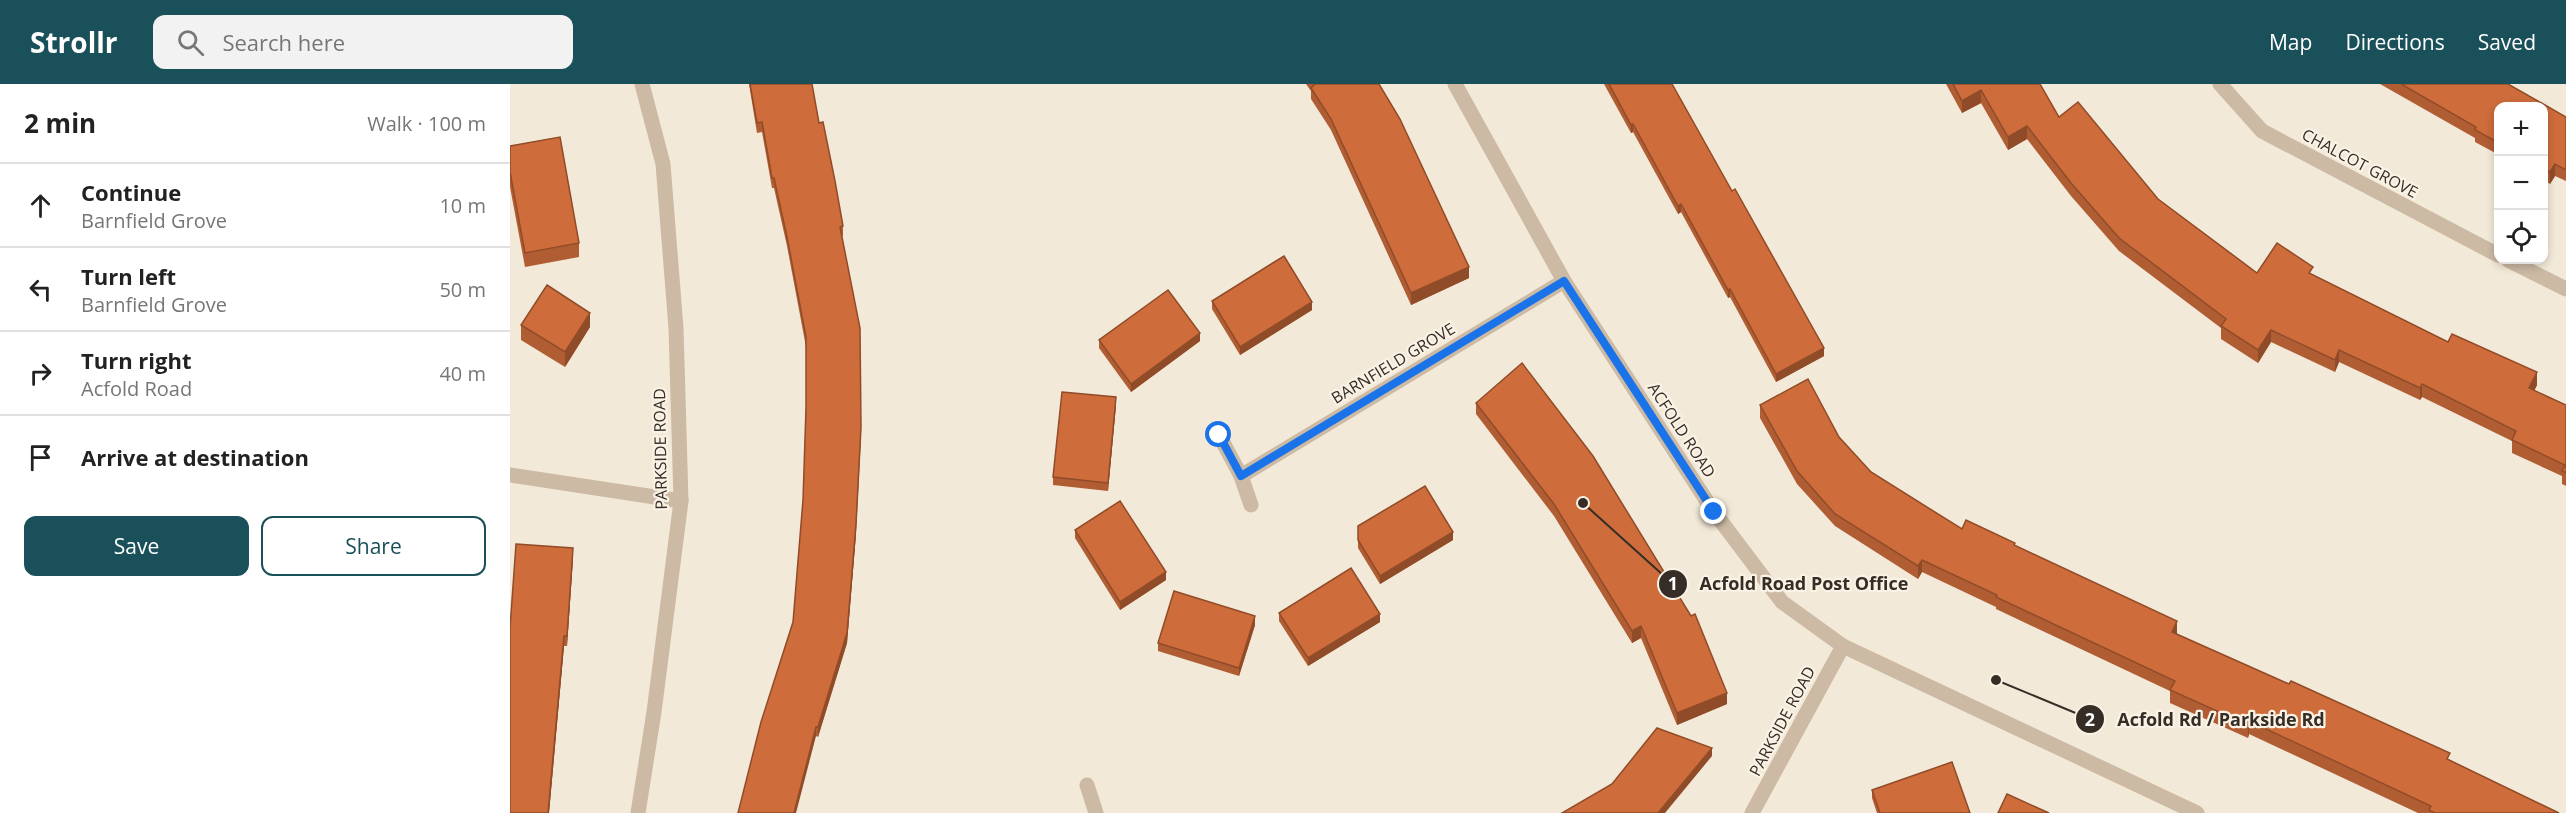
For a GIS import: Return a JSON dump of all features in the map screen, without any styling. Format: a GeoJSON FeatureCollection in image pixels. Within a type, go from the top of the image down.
{"type":"FeatureCollection","features":[{"type":"Feature","properties":{"kind":"street","name":"PARKSIDE ROAD"},"geometry":{"type":"LineString","coordinates":[[638,813],[654,712],[681,501],[676,328],[663,164],[642,84]]}},
{"type":"Feature","properties":{"kind":"street","name":"ACFOLD ROAD"},"geometry":{"type":"LineString","coordinates":[[1455,84],[1564,281],[1714,512],[1782,602],[1843,646],[2196,813]]}},
{"type":"Feature","properties":{"kind":"street","name":"CHALCOT GROVE"},"geometry":{"type":"LineString","coordinates":[[2220,84],[2262,131],[2494,252]]}},
{"type":"Feature","properties":{"kind":"street"},"geometry":{"type":"LineString","coordinates":[[2516,264],[2566,290]]}},
{"type":"Feature","properties":{"kind":"street","name":"BARNFIELD GROVE"},"geometry":{"type":"LineString","coordinates":[[1241,476],[1564,281]]}},
{"type":"Feature","properties":{"kind":"street"},"geometry":{"type":"LineString","coordinates":[[1219,435],[1241,476],[1251,505]]}},
{"type":"Feature","properties":{"kind":"street"},"geometry":{"type":"LineString","coordinates":[[510,475],[681,501]]}},
{"type":"Feature","properties":{"kind":"street","name":"PARKSIDE ROAD"},"geometry":{"type":"LineString","coordinates":[[1752,813],[1843,646]]}},
{"type":"Feature","properties":{"kind":"street"},"geometry":{"type":"LineString","coordinates":[[1087,785],[1096,813]]}},
{"type":"Feature","properties":{"kind":"building"},"geometry":{"type":"Polygon","coordinates":[[[750,84],[812,84],[819,123],[823,122],[835,181],[843,226],[840,227],[860,328],[861,427],[847,633],[818,727],[816,727],[794,813],[738,813],[761,722],[793,622],[803,500],[806,408],[806,337],[762,122],[757,123],[750,84]]]}},
{"type":"Feature","properties":{"kind":"building"},"geometry":{"type":"Polygon","coordinates":[[[1314,84],[1379,84],[1400,119],[1469,267],[1411,293],[1331,119],[1311,88],[1314,84]]]}},
{"type":"Feature","properties":{"kind":"building"},"geometry":{"type":"Polygon","coordinates":[[[1609,84],[1672,84],[1732,191],[1735,189],[1824,348],[1776,374],[1730,289],[1728,290],[1681,204],[1678,206],[1609,84]]]}},
{"type":"Feature","properties":{"kind":"building"},"geometry":{"type":"Polygon","coordinates":[[[1953,84],[2040,84],[2059,117],[2078,102],[2158,199],[2257,273],[2277,243],[2313,267],[2309,273],[2448,342],[2452,334],[2537,372],[2529,388],[2566,405],[2566,473],[2562,471],[2565,465],[2512,440],[2516,431],[2422,384],[2420,388],[2339,350],[2335,360],[2271,330],[2258,350],[2221,326],[2226,319],[2119,238],[2071,183],[2027,126],[2008,137],[1981,90],[1962,101],[1953,84]]]}},
{"type":"Feature","properties":{"kind":"building"},"geometry":{"type":"Polygon","coordinates":[[[2401,84],[2508,84],[2540,102],[2494,102],[2494,140],[2475,130],[2476,127],[2401,84]]]}},
{"type":"Feature","properties":{"kind":"building"},"geometry":{"type":"Polygon","coordinates":[[[2548,107],[2566,117],[2566,170],[2555,164],[2550,172],[2548,171],[2548,107]]]}},
{"type":"Feature","properties":{"kind":"building"},"geometry":{"type":"Polygon","coordinates":[[[560,137],[579,243],[525,253],[510,172],[510,146],[560,137]]]}},
{"type":"Feature","properties":{"kind":"building"},"geometry":{"type":"Polygon","coordinates":[[[1284,256],[1312,302],[1240,347],[1212,301],[1284,256]]]}},
{"type":"Feature","properties":{"kind":"building"},"geometry":{"type":"Polygon","coordinates":[[[547,285],[590,313],[565,352],[521,325],[547,285]]]}},
{"type":"Feature","properties":{"kind":"building"},"geometry":{"type":"Polygon","coordinates":[[[1168,290],[1200,333],[1131,384],[1099,340],[1168,290]]]}},
{"type":"Feature","properties":{"kind":"building"},"geometry":{"type":"Polygon","coordinates":[[[1522,363],[1593,456],[1691,616],[1695,614],[1727,693],[1677,713],[1641,626],[1632,631],[1554,504],[1476,403],[1522,363]]]}},
{"type":"Feature","properties":{"kind":"building"},"geometry":{"type":"Polygon","coordinates":[[[1808,379],[1839,437],[1871,472],[1962,529],[1966,520],[2015,543],[2014,545],[2177,621],[2172,632],[2289,684],[2291,681],[2450,753],[2447,759],[2559,813],[2435,813],[2429,810],[2431,806],[2249,721],[2248,725],[2170,690],[2175,681],[1996,597],[1997,595],[1922,560],[1918,566],[1835,514],[1797,471],[1760,405],[1808,379]]]}},
{"type":"Feature","properties":{"kind":"building"},"geometry":{"type":"Polygon","coordinates":[[[1062,392],[1116,397],[1108,483],[1053,477],[1062,392]]]}},
{"type":"Feature","properties":{"kind":"building"},"geometry":{"type":"Polygon","coordinates":[[[1425,486],[1453,532],[1380,576],[1358,540],[1358,526],[1425,486]]]}},
{"type":"Feature","properties":{"kind":"building"},"geometry":{"type":"Polygon","coordinates":[[[1120,501],[1166,572],[1120,602],[1075,530],[1120,501]]]}},
{"type":"Feature","properties":{"kind":"building"},"geometry":{"type":"Polygon","coordinates":[[[516,544],[573,548],[567,636],[564,636],[548,813],[510,813],[510,628],[516,544]]]}},
{"type":"Feature","properties":{"kind":"building"},"geometry":{"type":"Polygon","coordinates":[[[1351,568],[1380,614],[1308,658],[1279,613],[1351,568]]]}},
{"type":"Feature","properties":{"kind":"building"},"geometry":{"type":"Polygon","coordinates":[[[1174,591],[1255,616],[1239,668],[1158,643],[1174,591]]]}},
{"type":"Feature","properties":{"kind":"building"},"geometry":{"type":"Polygon","coordinates":[[[1657,728],[1712,748],[1658,813],[1562,813],[1612,784],[1657,728]]]}},
{"type":"Feature","properties":{"kind":"building"},"geometry":{"type":"Polygon","coordinates":[[[1952,762],[1970,813],[1880,813],[1872,790],[1952,762]]]}},
{"type":"Feature","properties":{"kind":"building"},"geometry":{"type":"Polygon","coordinates":[[[2007,794],[2049,813],[1998,813],[2007,794]]]}},
{"type":"Feature","properties":{"kind":"place","name":"Acfold Road Post Office"},"geometry":{"type":"Point","coordinates":[1583,503]}},
{"type":"Feature","properties":{"kind":"place","name":"Acfold Rd / Parkside Rd"},"geometry":{"type":"Point","coordinates":[1996,680]}},
{"type":"Feature","properties":{"kind":"route"},"geometry":{"type":"LineString","coordinates":[[1219,435],[1241,476],[1564,281],[1714,512]]}}]}
